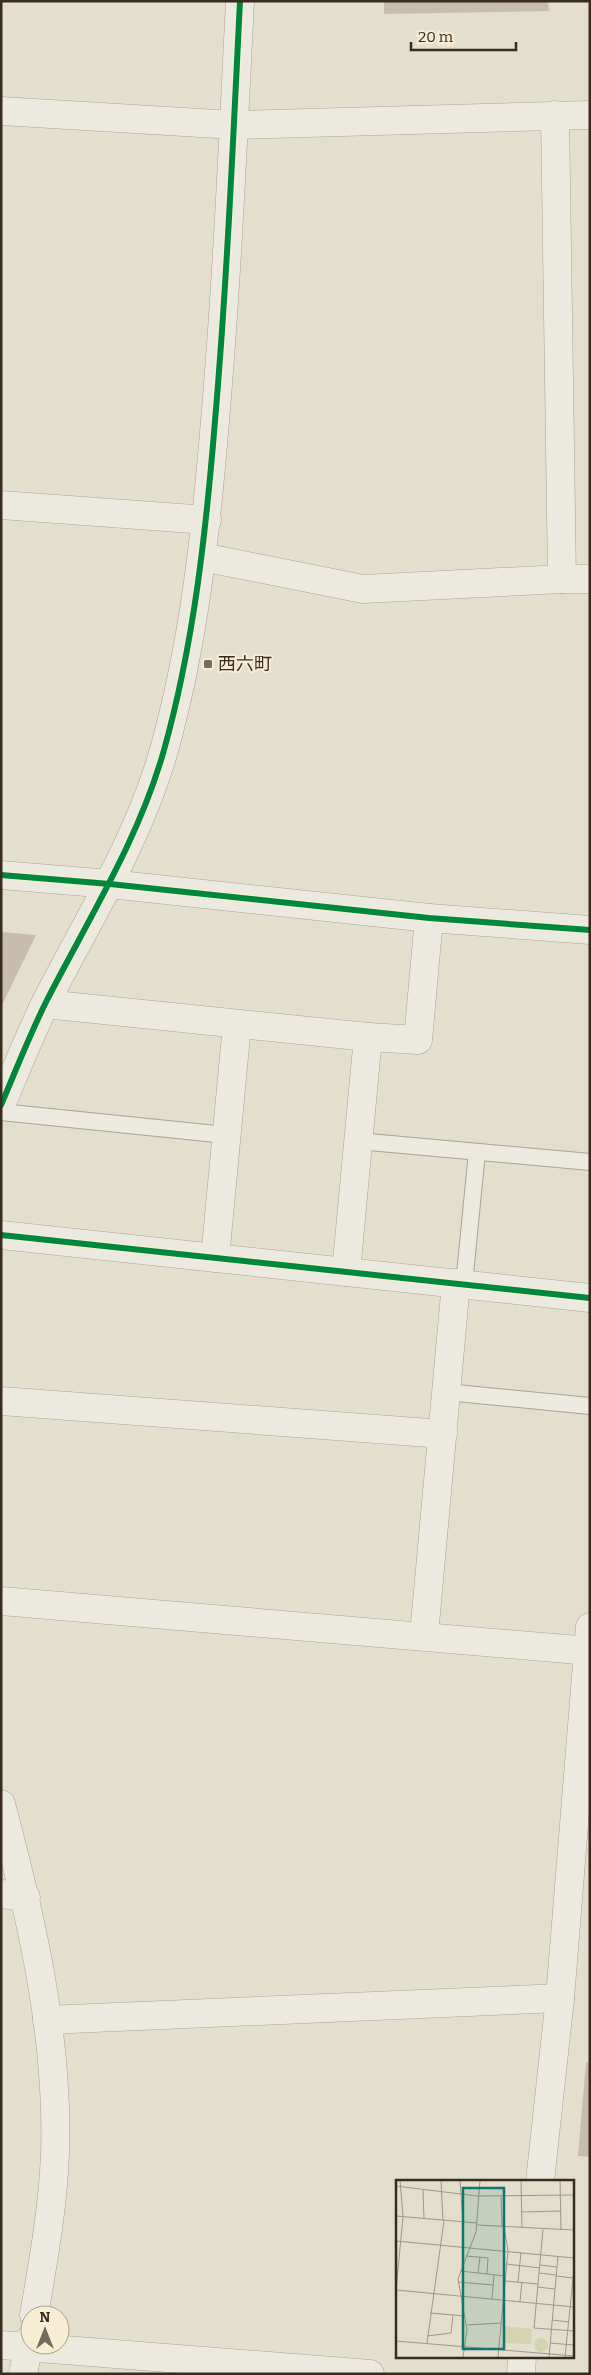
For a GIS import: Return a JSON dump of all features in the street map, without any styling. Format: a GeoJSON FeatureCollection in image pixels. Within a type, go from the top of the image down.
{"type":"FeatureCollection","features":[{"type":"Feature","properties":{"kind":"street"},"geometry":{"type":"LineString","coordinates":[[1,1105],[45,1004],[110,884],[144,806],[164,750],[184,659],[207,520],[220,370],[240,1]]}},
{"type":"Feature","properties":{"kind":"street"},"geometry":{"type":"LineString","coordinates":[[1,111],[234,124],[590,115]]}},
{"type":"Feature","properties":{"kind":"street"},"geometry":{"type":"LineString","coordinates":[[555,115],[562,579]]}},
{"type":"Feature","properties":{"kind":"street"},"geometry":{"type":"LineString","coordinates":[[1,504],[207,520]]}},
{"type":"Feature","properties":{"kind":"street"},"geometry":{"type":"LineString","coordinates":[[202,557],[364,589],[590,579]]}},
{"type":"Feature","properties":{"kind":"street"},"geometry":{"type":"LineString","coordinates":[[1,875],[110,884],[429,918],[590,930]]}},
{"type":"Feature","properties":{"kind":"street"},"geometry":{"type":"LineString","coordinates":[[45,1004],[237,1025],[418,1040],[429,918]]}},
{"type":"Feature","properties":{"kind":"street"},"geometry":{"type":"LineString","coordinates":[[215,1258],[237,1025]]}},
{"type":"Feature","properties":{"kind":"street"},"geometry":{"type":"LineString","coordinates":[[346,1272],[368,1037]]}},
{"type":"Feature","properties":{"kind":"street"},"geometry":{"type":"LineString","coordinates":[[1,1235],[590,1298]]}},
{"type":"Feature","properties":{"kind":"street"},"geometry":{"type":"LineString","coordinates":[[424,1635],[446,1392],[460,1284]]}},
{"type":"Feature","properties":{"kind":"street"},"geometry":{"type":"LineString","coordinates":[[1,1401],[442,1434]]}},
{"type":"Feature","properties":{"kind":"street"},"geometry":{"type":"LineString","coordinates":[[1,1601],[424,1635],[589,1643],[560,1998],[540,2180]]}},
{"type":"Feature","properties":{"kind":"street"},"geometry":{"type":"LineString","coordinates":[[1,1804],[14,1896],[47,2020],[54,2092],[55,2154],[48,2229],[36,2305]]}},
{"type":"Feature","properties":{"kind":"street"},"geometry":{"type":"LineString","coordinates":[[47,2020],[560,1998]]}},
{"type":"Feature","properties":{"kind":"street"},"geometry":{"type":"LineString","coordinates":[[1,2345],[20,2344]]}},
{"type":"Feature","properties":{"kind":"street"},"geometry":{"type":"LineString","coordinates":[[70,2347],[370,2374]]}},
{"type":"Feature","properties":{"kind":"street"},"geometry":{"type":"LineString","coordinates":[[23,2374],[27,2355]]}},
{"type":"Feature","properties":{"kind":"street"},"geometry":{"type":"LineString","coordinates":[[521,2374],[522,2358]]}},
{"type":"Feature","properties":{"kind":"lane"},"geometry":{"type":"LineString","coordinates":[[1,1112],[226,1134]]}},
{"type":"Feature","properties":{"kind":"lane"},"geometry":{"type":"LineString","coordinates":[[358,1141],[590,1162]]}},
{"type":"Feature","properties":{"kind":"lane"},"geometry":{"type":"LineString","coordinates":[[460,1284],[477,1152]]}},
{"type":"Feature","properties":{"kind":"lane"},"geometry":{"type":"LineString","coordinates":[[446,1392],[590,1406]]}},
{"type":"Feature","properties":{"kind":"building"},"geometry":{"type":"Polygon","coordinates":[[[384,1],[548,1],[549,11],[384,14],[384,1]]]}},
{"type":"Feature","properties":{"kind":"building"},"geometry":{"type":"Polygon","coordinates":[[[1,932],[36,935],[1,1007],[1,932]]]}},
{"type":"Feature","properties":{"kind":"building"},"geometry":{"type":"Polygon","coordinates":[[[586,2062],[590,2062],[590,2157],[578,2156],[586,2062]]]}},
{"type":"Feature","properties":{"kind":"cycle path"},"geometry":{"type":"LineString","coordinates":[[1,1105],[41,1013],[112,878],[141,815],[154,783],[164,750],[183,669],[203,545],[215,421],[226,264],[240,1]]}},
{"type":"Feature","properties":{"kind":"cycle path"},"geometry":{"type":"LineString","coordinates":[[1,875],[110,884],[429,918],[590,930]]}},
{"type":"Feature","properties":{"kind":"cycle path"},"geometry":{"type":"LineString","coordinates":[[1,1235],[590,1298]]}},
{"type":"Feature","properties":{"kind":"place","name":"西六町"},"geometry":{"type":"Point","coordinates":[208,664]}}]}
